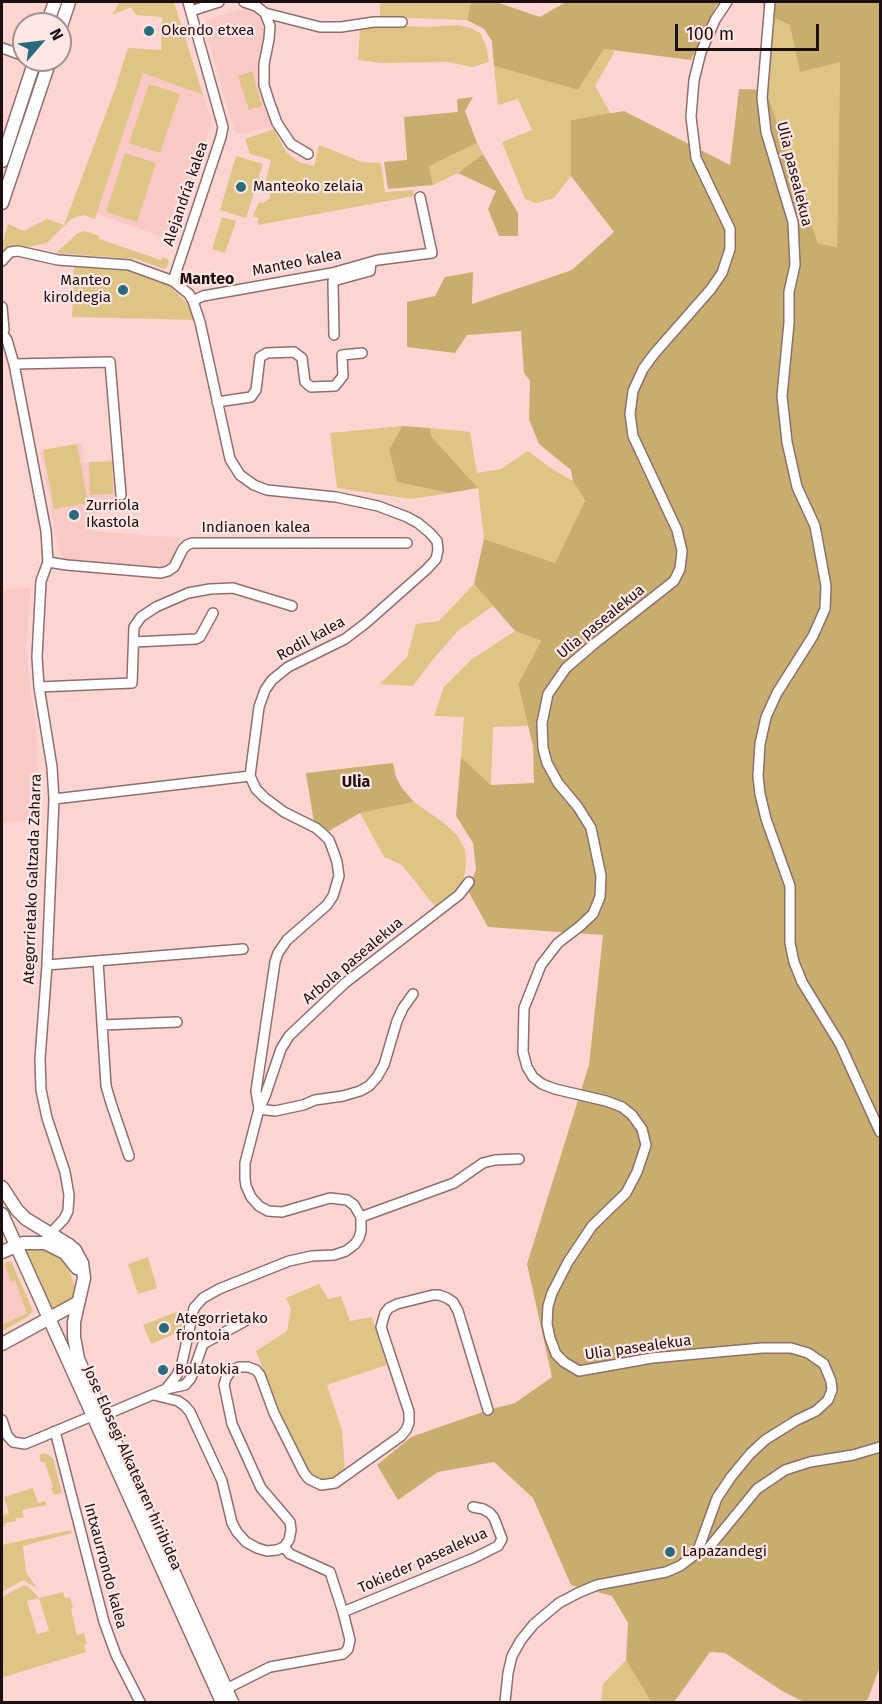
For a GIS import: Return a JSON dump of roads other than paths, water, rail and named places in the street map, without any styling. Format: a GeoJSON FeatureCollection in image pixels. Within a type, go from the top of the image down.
{"type":"FeatureCollection","features":[{"type":"Feature","properties":{"kind":"main road"},"geometry":{"type":"LineString","coordinates":[[2,161],[31,72]]}},
{"type":"Feature","properties":{"kind":"main road"},"geometry":{"type":"LineString","coordinates":[[2,203],[46,72]]}},
{"type":"Feature","properties":{"kind":"main road"},"geometry":{"type":"LineString","coordinates":[[2,1187],[17,1210],[70,1258],[79,1271],[83,1286],[74,1322],[75,1347],[97,1414],[232,1702]]}},
{"type":"Feature","properties":{"kind":"main road","name":"Jose Elosegi Alkatearen hiribidea"},"geometry":{"type":"LineString","coordinates":[[2,1214],[49,1319],[97,1414],[222,1702]]}},
{"type":"Feature","properties":{"kind":"main road"},"geometry":{"type":"LineString","coordinates":[[2,1252],[46,1238]]}},
{"type":"Feature","properties":{"kind":"main road"},"geometry":{"type":"LineString","coordinates":[[2,1344],[77,1303]]}},
{"type":"Feature","properties":{"kind":"street"},"geometry":{"type":"LineString","coordinates":[[189,6],[219,2]]}},
{"type":"Feature","properties":{"kind":"street"},"geometry":{"type":"LineString","coordinates":[[244,2],[256,6],[265,13],[320,27],[402,22]]}},
{"type":"Feature","properties":{"kind":"street","name":"Ulia pasealekua"},"geometry":{"type":"LineString","coordinates":[[697,1553],[717,1498],[730,1477],[765,1440],[816,1411],[828,1400],[832,1390],[831,1381],[824,1364],[808,1353],[791,1348],[762,1348],[652,1358],[579,1371],[556,1354],[547,1324],[548,1306],[552,1293],[568,1262],[592,1226],[626,1193],[637,1172],[646,1145],[642,1129],[632,1115],[622,1107],[555,1089],[542,1084],[533,1077],[527,1067],[522,1035],[524,1008],[541,965],[558,943],[593,914],[600,897],[601,876],[591,828],[579,807],[558,783],[546,764],[542,723],[548,694],[566,668],[674,581],[680,569],[682,551],[677,531],[633,436],[630,414],[633,391],[643,369],[711,289],[722,273],[730,249],[730,229],[696,159],[691,117],[694,80],[701,52],[715,20],[727,2]]}},
{"type":"Feature","properties":{"kind":"street","name":"Ulia pasealekua"},"geometry":{"type":"LineString","coordinates":[[770,2],[762,98],[766,132],[793,222],[795,266],[789,292],[789,324],[782,396],[787,442],[797,487],[815,526],[826,586],[825,609],[813,636],[777,693],[766,717],[760,744],[758,776],[766,819],[790,886],[790,943],[794,962],[802,982],[840,1044],[880,1132]]}},
{"type":"Feature","properties":{"kind":"street","name":"Alejandría kalea"},"geometry":{"type":"LineString","coordinates":[[173,281],[223,127],[189,6]]}},
{"type":"Feature","properties":{"kind":"street"},"geometry":{"type":"LineString","coordinates":[[265,13],[270,26],[264,64],[264,85],[277,123],[291,144],[308,153]]}},
{"type":"Feature","properties":{"kind":"street"},"geometry":{"type":"LineString","coordinates":[[30,72],[30,77]]}},
{"type":"Feature","properties":{"kind":"street","name":"Manteo kalea"},"geometry":{"type":"LineString","coordinates":[[193,300],[204,296],[332,273],[371,262],[432,253],[420,197]]}},
{"type":"Feature","properties":{"kind":"street"},"geometry":{"type":"LineString","coordinates":[[2,261],[10,252],[18,251],[58,260],[129,265],[173,281],[193,300]]}},
{"type":"Feature","properties":{"kind":"street","name":"Manteo kalea"},"geometry":{"type":"LineString","coordinates":[[334,335],[333,281],[370,271],[371,262]]}},
{"type":"Feature","properties":{"kind":"street","name":"Rodil kalea"},"geometry":{"type":"LineString","coordinates":[[193,300],[200,322],[230,459],[240,475],[254,485],[267,490],[336,497],[378,506],[418,523],[437,541],[436,559],[359,628],[345,639],[288,667],[272,680],[265,690],[260,707],[250,776]]}},
{"type":"Feature","properties":{"kind":"street"},"geometry":{"type":"LineString","coordinates":[[2,307],[4,330],[2,333]]}},
{"type":"Feature","properties":{"kind":"street","name":"Ategorrietako Galtzada Zaharra"},"geometry":{"type":"LineString","coordinates":[[2,333],[7,340],[14,364],[46,531],[48,562],[41,581],[37,638],[39,687],[52,767],[54,800],[47,965],[41,1036],[41,1090],[47,1118],[65,1172],[69,1195],[68,1211],[64,1219],[46,1238]]}},
{"type":"Feature","properties":{"kind":"street"},"geometry":{"type":"LineString","coordinates":[[217,405],[250,397],[256,390],[260,357],[267,353],[294,352],[302,358],[305,382],[311,387],[335,386],[343,375],[342,355],[362,353]]}},
{"type":"Feature","properties":{"kind":"street"},"geometry":{"type":"LineString","coordinates":[[14,364],[110,362],[121,495]]}},
{"type":"Feature","properties":{"kind":"street","name":"Indianoen kalea"},"geometry":{"type":"LineString","coordinates":[[48,562],[160,573],[174,567],[183,549],[187,544],[192,543],[407,543]]}},
{"type":"Feature","properties":{"kind":"street"},"geometry":{"type":"LineString","coordinates":[[39,687],[132,683],[134,627],[141,617],[156,607],[188,593],[210,588],[233,588],[292,606]]}},
{"type":"Feature","properties":{"kind":"street"},"geometry":{"type":"LineString","coordinates":[[134,642],[196,639],[201,637],[213,613]]}},
{"type":"Feature","properties":{"kind":"street"},"geometry":{"type":"LineString","coordinates":[[54,800],[250,776],[256,789],[265,798],[284,812],[323,834],[334,853],[339,876],[333,896],[327,905],[295,932],[282,945],[278,953],[272,975],[256,1091],[259,1109],[249,1142],[244,1179],[251,1197],[259,1206],[268,1211],[282,1212],[330,1198],[339,1198],[354,1205],[361,1217],[359,1238],[346,1251],[334,1255],[312,1256],[289,1261],[219,1289],[203,1298],[194,1308],[182,1363],[177,1375],[166,1389]]}},
{"type":"Feature","properties":{"kind":"street","name":"Arbola pasealekua"},"geometry":{"type":"LineString","coordinates":[[259,1109],[281,1049],[289,1036],[345,983],[459,895],[470,882]]}},
{"type":"Feature","properties":{"kind":"street"},"geometry":{"type":"LineString","coordinates":[[47,965],[243,949]]}},
{"type":"Feature","properties":{"kind":"street"},"geometry":{"type":"LineString","coordinates":[[98,961],[106,1086],[129,1156]]}},
{"type":"Feature","properties":{"kind":"street"},"geometry":{"type":"LineString","coordinates":[[259,1109],[275,1111],[303,1106],[315,1100],[343,1096],[369,1086],[384,1065],[397,1021],[413,994]]}},
{"type":"Feature","properties":{"kind":"street"},"geometry":{"type":"LineString","coordinates":[[102,1025],[177,1022]]}},
{"type":"Feature","properties":{"kind":"street"},"geometry":{"type":"LineString","coordinates":[[361,1217],[454,1183],[483,1163],[519,1159]]}},
{"type":"Feature","properties":{"kind":"street"},"geometry":{"type":"LineString","coordinates":[[154,1395],[178,1401],[190,1412],[222,1481],[232,1523],[246,1542],[267,1551],[284,1547],[291,1530],[290,1522],[261,1488],[232,1424],[224,1385],[231,1371],[239,1367],[256,1370],[274,1413],[304,1473],[309,1479],[321,1485],[335,1482],[401,1436],[409,1423],[409,1412],[381,1327],[385,1313],[397,1304],[439,1295],[453,1302],[458,1311],[488,1410]]}},
{"type":"Feature","properties":{"kind":"street"},"geometry":{"type":"LineString","coordinates":[[2,1420],[7,1435],[13,1442],[25,1444],[97,1414],[112,1412],[166,1389],[178,1387],[191,1378],[203,1344],[246,1321]]}},
{"type":"Feature","properties":{"kind":"street","name":"Intxaurrondo kalea"},"geometry":{"type":"LineString","coordinates":[[55,1431],[104,1622],[116,1655],[140,1702]]}},
{"type":"Feature","properties":{"kind":"street"},"geometry":{"type":"LineString","coordinates":[[505,1702],[507,1673],[512,1656],[534,1624],[559,1603],[597,1585],[666,1572],[680,1566],[697,1553],[707,1550],[757,1490],[785,1470],[810,1462],[853,1455],[880,1447]]}},
{"type":"Feature","properties":{"kind":"street","name":"Tokieder pasealekua"},"geometry":{"type":"LineString","coordinates":[[343,1612],[498,1546],[502,1539],[494,1518],[483,1509],[473,1507]]}},
{"type":"Feature","properties":{"kind":"street","name":"Tokieder pasealekua"},"geometry":{"type":"LineString","coordinates":[[226,1689],[270,1667],[343,1654],[348,1649],[350,1640],[330,1572],[290,1554],[284,1547]]}},
{"type":"Feature","properties":{"kind":"place","name":"Okendo etxea"},"geometry":{"type":"Point","coordinates":[149,31]}},
{"type":"Feature","properties":{"kind":"place","name":"Manteoko zelaia"},"geometry":{"type":"Point","coordinates":[241,187]}},
{"type":"Feature","properties":{"kind":"place","name":"Manteo kiroldegia"},"geometry":{"type":"Point","coordinates":[123,290]}},
{"type":"Feature","properties":{"kind":"place","name":"Zurriola Ikastola"},"geometry":{"type":"Point","coordinates":[74,515]}},
{"type":"Feature","properties":{"kind":"place","name":"Ategorrietako frontoia"},"geometry":{"type":"Point","coordinates":[164,1328]}},
{"type":"Feature","properties":{"kind":"place","name":"Bolatokia"},"geometry":{"type":"Point","coordinates":[163,1370]}},
{"type":"Feature","properties":{"kind":"place","name":"Lapazandegi"},"geometry":{"type":"Point","coordinates":[670,1552]}},
{"type":"Feature","properties":{"kind":"district","name":"Manteo"},"geometry":{"type":"Point","coordinates":[207,280]}},
{"type":"Feature","properties":{"kind":"district","name":"Ulia"},"geometry":{"type":"Point","coordinates":[356,783]}}]}
